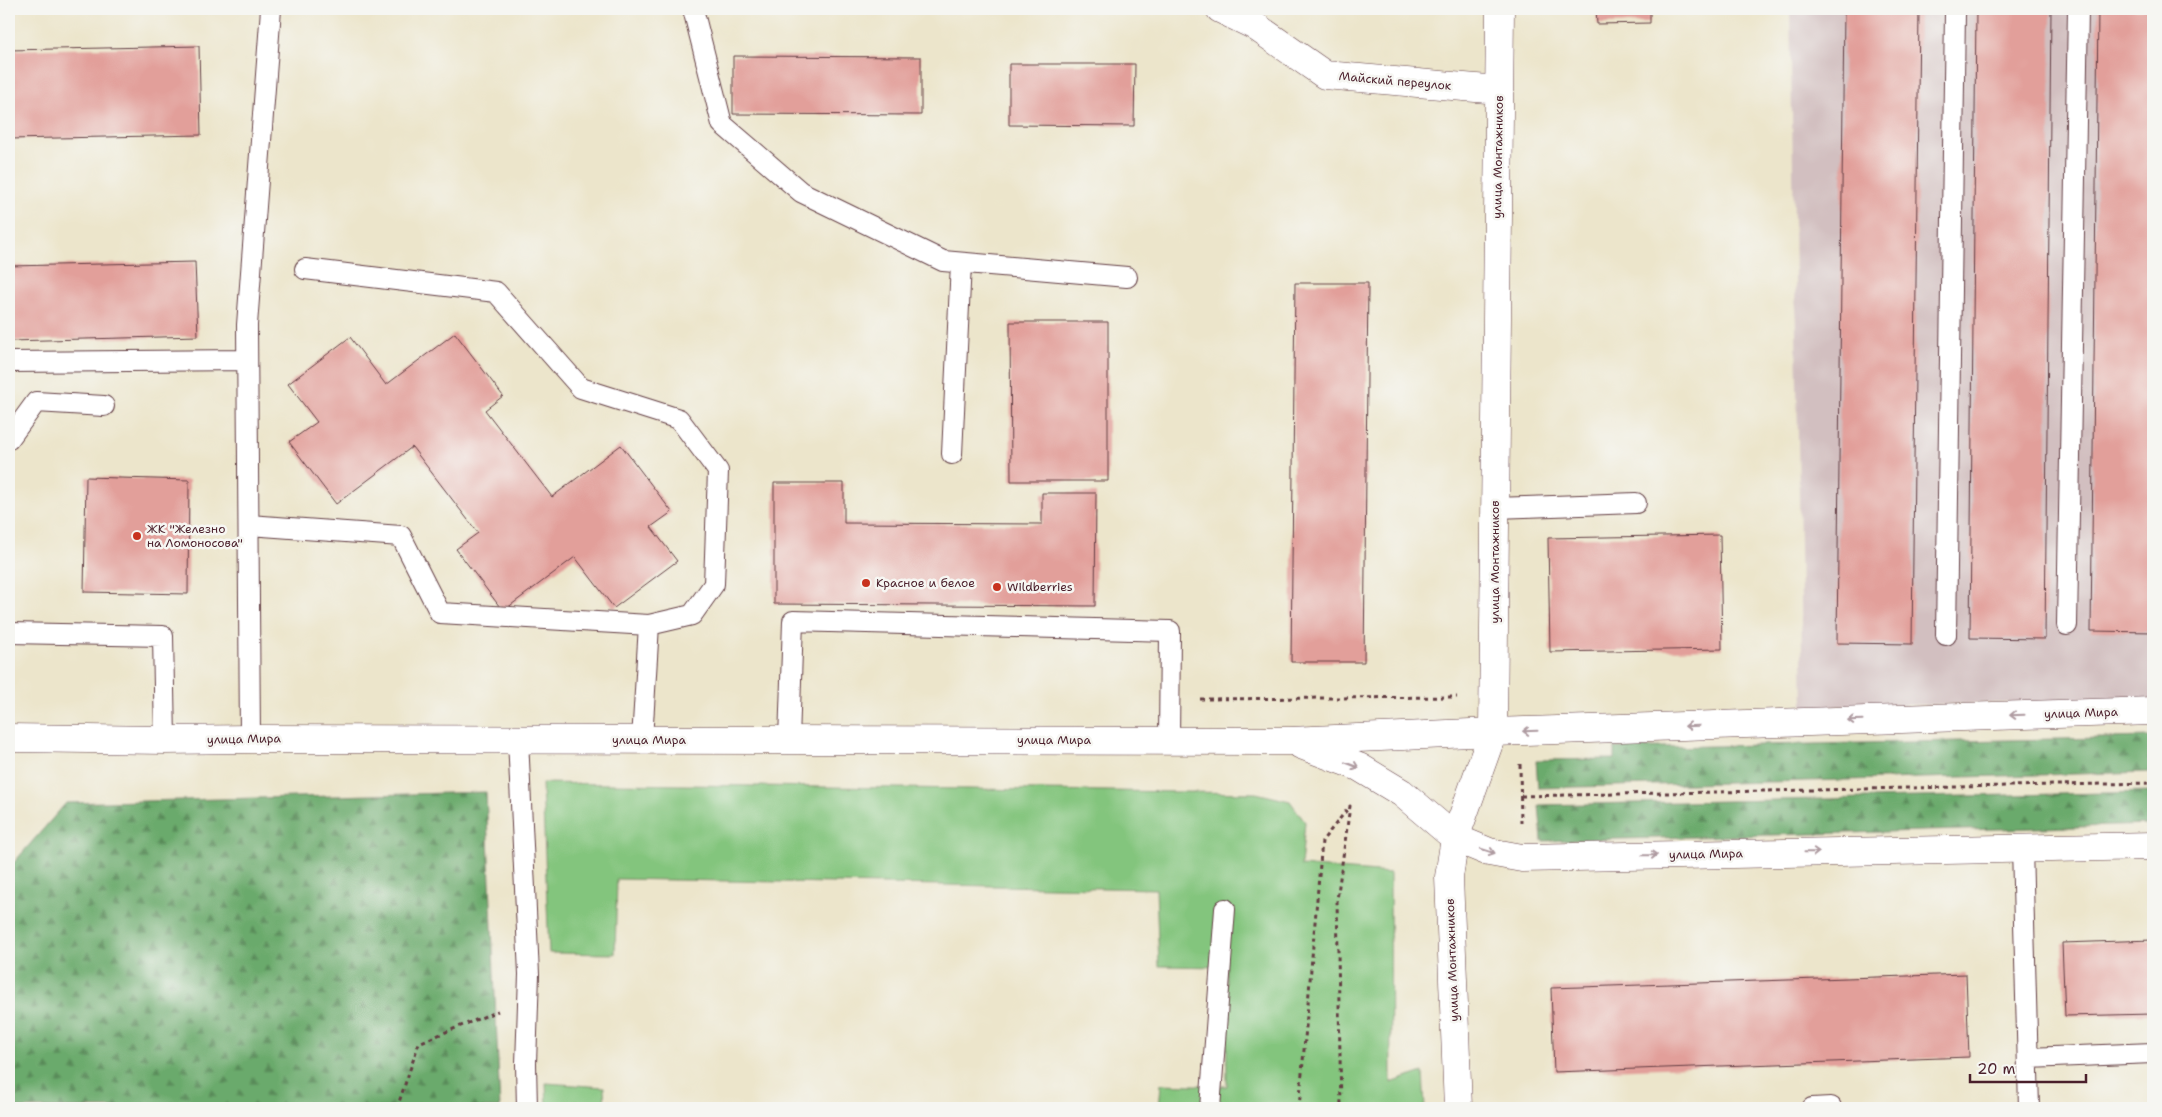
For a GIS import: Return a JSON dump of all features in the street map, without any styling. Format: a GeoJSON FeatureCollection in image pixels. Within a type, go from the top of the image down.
{"type":"FeatureCollection","features":[{"type":"Feature","properties":{"kind":"street","name":"Майский переулок"},"geometry":{"type":"LineString","coordinates":[[1220,9],[1256,17],[1325,75],[1499,90]]}},
{"type":"Feature","properties":{"kind":"street","name":"улица Монтажников"},"geometry":{"type":"LineString","coordinates":[[1458,1108],[1449,877],[1455,838],[1493,732],[1500,9]]}},
{"type":"Feature","properties":{"kind":"street","name":"улица Мира"},"geometry":{"type":"LineString","coordinates":[[9,738],[165,740],[1290,741],[1493,732],[2153,711]]}},
{"type":"Feature","properties":{"kind":"street","name":"улица Мира"},"geometry":{"type":"LineString","coordinates":[[1290,741],[1360,767],[1402,793],[1455,838],[1489,852],[1522,858],[2153,846]]}},
{"type":"Feature","properties":{"kind":"lane"},"geometry":{"type":"LineString","coordinates":[[250,739],[247,325],[271,9]]}},
{"type":"Feature","properties":{"kind":"lane"},"geometry":{"type":"LineString","coordinates":[[693,9],[722,124],[801,192],[943,261],[1127,276]]}},
{"type":"Feature","properties":{"kind":"lane"},"geometry":{"type":"LineString","coordinates":[[1946,635],[1955,12],[1957,9]]}},
{"type":"Feature","properties":{"kind":"lane"},"geometry":{"type":"LineString","coordinates":[[2067,625],[2078,9]]}},
{"type":"Feature","properties":{"kind":"lane"},"geometry":{"type":"LineString","coordinates":[[952,454],[961,263]]}},
{"type":"Feature","properties":{"kind":"lane"},"geometry":{"type":"LineString","coordinates":[[249,525],[401,536],[440,613],[649,625],[692,615],[714,584],[718,471],[679,419],[581,388],[496,292],[305,269]]}},
{"type":"Feature","properties":{"kind":"lane"},"geometry":{"type":"LineString","coordinates":[[9,362],[247,360]]}},
{"type":"Feature","properties":{"kind":"lane"},"geometry":{"type":"LineString","coordinates":[[9,439],[36,402],[104,406]]}},
{"type":"Feature","properties":{"kind":"lane"},"geometry":{"type":"LineString","coordinates":[[1495,508],[1636,503]]}},
{"type":"Feature","properties":{"kind":"lane"},"geometry":{"type":"LineString","coordinates":[[789,740],[793,620],[1170,631],[1170,740]]}},
{"type":"Feature","properties":{"kind":"lane"},"geometry":{"type":"LineString","coordinates":[[642,740],[649,625]]}},
{"type":"Feature","properties":{"kind":"lane"},"geometry":{"type":"LineString","coordinates":[[9,633],[163,636],[165,740]]}},
{"type":"Feature","properties":{"kind":"lane"},"geometry":{"type":"LineString","coordinates":[[518,739],[529,974],[526,1064],[527,1108]]}},
{"type":"Feature","properties":{"kind":"lane"},"geometry":{"type":"LineString","coordinates":[[2022,848],[2029,1108]]}},
{"type":"Feature","properties":{"kind":"lane"},"geometry":{"type":"LineString","coordinates":[[1210,1108],[1225,909]]}},
{"type":"Feature","properties":{"kind":"lane"},"geometry":{"type":"LineString","coordinates":[[2028,1058],[2153,1053]]}},
{"type":"Feature","properties":{"kind":"path"},"geometry":{"type":"LineString","coordinates":[[1169,699],[1457,697]]}},
{"type":"Feature","properties":{"kind":"path"},"geometry":{"type":"LineString","coordinates":[[1520,761],[1522,833]]}},
{"type":"Feature","properties":{"kind":"path"},"geometry":{"type":"LineString","coordinates":[[1521,796],[2153,783]]}},
{"type":"Feature","properties":{"kind":"path"},"geometry":{"type":"LineString","coordinates":[[1299,1108],[1322,841],[1350,806],[1338,900],[1341,1108]]}},
{"type":"Feature","properties":{"kind":"path"},"geometry":{"type":"LineString","coordinates":[[397,1108],[419,1043],[528,999]]}},
{"type":"Feature","properties":{"kind":"shaded area"},"geometry":{"type":"Polygon","coordinates":[[[1790,9],[2153,9],[2153,700],[1803,707],[1790,9]]]}},
{"type":"Feature","properties":{"kind":"green space"},"geometry":{"type":"Polygon","coordinates":[[[2153,737],[2153,772],[1538,788],[1536,760],[1615,759],[1615,748],[2153,737]]]}},
{"type":"Feature","properties":{"kind":"green space"},"geometry":{"type":"Polygon","coordinates":[[[542,783],[1256,793],[1290,801],[1305,822],[1301,866],[1390,873],[1391,1083],[1423,1072],[1425,1108],[1159,1108],[1161,1084],[1227,1086],[1226,967],[1159,966],[1156,889],[617,879],[615,954],[549,953],[542,783]]]}},
{"type":"Feature","properties":{"kind":"green space"},"geometry":{"type":"Polygon","coordinates":[[[486,792],[500,1108],[9,1108],[9,868],[66,803],[486,792]]]}},
{"type":"Feature","properties":{"kind":"green space"},"geometry":{"type":"Polygon","coordinates":[[[2153,792],[2153,825],[1542,841],[1539,805],[2153,792]]]}},
{"type":"Feature","properties":{"kind":"green space"},"geometry":{"type":"Polygon","coordinates":[[[546,1083],[604,1087],[605,1108],[547,1108],[546,1083]]]}},
{"type":"Feature","properties":{"kind":"building"},"geometry":{"type":"Polygon","coordinates":[[[1596,9],[1650,9],[1650,23],[1597,24],[1596,9]]]}},
{"type":"Feature","properties":{"kind":"building"},"geometry":{"type":"Polygon","coordinates":[[[1844,9],[1919,9],[1912,644],[1837,643],[1844,9]]]}},
{"type":"Feature","properties":{"kind":"building"},"geometry":{"type":"Polygon","coordinates":[[[1976,9],[2051,9],[2045,639],[1970,638],[1976,9]]]}},
{"type":"Feature","properties":{"kind":"building"},"geometry":{"type":"Polygon","coordinates":[[[2098,9],[2153,9],[2153,632],[2091,631],[2098,9]]]}},
{"type":"Feature","properties":{"kind":"building"},"geometry":{"type":"Polygon","coordinates":[[[199,46],[201,135],[9,139],[9,50],[199,46]]]}},
{"type":"Feature","properties":{"kind":"building"},"geometry":{"type":"Polygon","coordinates":[[[733,56],[921,57],[921,115],[733,114],[733,56]]]}},
{"type":"Feature","properties":{"kind":"building"},"geometry":{"type":"Polygon","coordinates":[[[1009,64],[1135,64],[1134,126],[1009,125],[1009,64]]]}},
{"type":"Feature","properties":{"kind":"building"},"geometry":{"type":"Polygon","coordinates":[[[195,262],[198,336],[9,341],[9,266],[195,262]]]}},
{"type":"Feature","properties":{"kind":"building"},"geometry":{"type":"Polygon","coordinates":[[[1295,283],[1368,283],[1364,662],[1291,662],[1295,283]]]}},
{"type":"Feature","properties":{"kind":"building"},"geometry":{"type":"Polygon","coordinates":[[[1010,322],[1108,322],[1108,481],[1011,481],[1010,322]]]}},
{"type":"Feature","properties":{"kind":"building"},"geometry":{"type":"Polygon","coordinates":[[[455,333],[503,396],[485,410],[552,497],[621,445],[672,512],[651,527],[677,561],[614,608],[575,557],[503,611],[456,549],[478,533],[412,447],[336,504],[289,442],[317,422],[288,384],[350,337],[386,385],[455,333]]]}},
{"type":"Feature","properties":{"kind":"building","name":"ЖК \"Железно на Ломоносова\""},"geometry":{"type":"Polygon","coordinates":[[[86,477],[189,480],[188,594],[84,592],[86,477]]]}},
{"type":"Feature","properties":{"kind":"building"},"geometry":{"type":"Polygon","coordinates":[[[774,483],[844,483],[844,523],[1042,524],[1042,493],[1096,493],[1095,606],[774,604],[774,483]]]}},
{"type":"Feature","properties":{"kind":"building"},"geometry":{"type":"Polygon","coordinates":[[[1720,535],[1722,649],[1550,652],[1548,538],[1720,535]]]}},
{"type":"Feature","properties":{"kind":"building"},"geometry":{"type":"Polygon","coordinates":[[[2153,940],[2153,1014],[2065,1016],[2062,943],[2153,940]]]}},
{"type":"Feature","properties":{"kind":"building"},"geometry":{"type":"Polygon","coordinates":[[[1966,974],[1969,1057],[1554,1072],[1551,988],[1966,974]]]}},
{"type":"Feature","properties":{"kind":"place","name":"ЖК \"Железно на Ломоносова\""},"geometry":{"type":"Point","coordinates":[137,536]}},
{"type":"Feature","properties":{"kind":"place","name":"Красное и белое"},"geometry":{"type":"Point","coordinates":[866,583]}},
{"type":"Feature","properties":{"kind":"place","name":"Wildberries"},"geometry":{"type":"Point","coordinates":[997,587]}}]}
